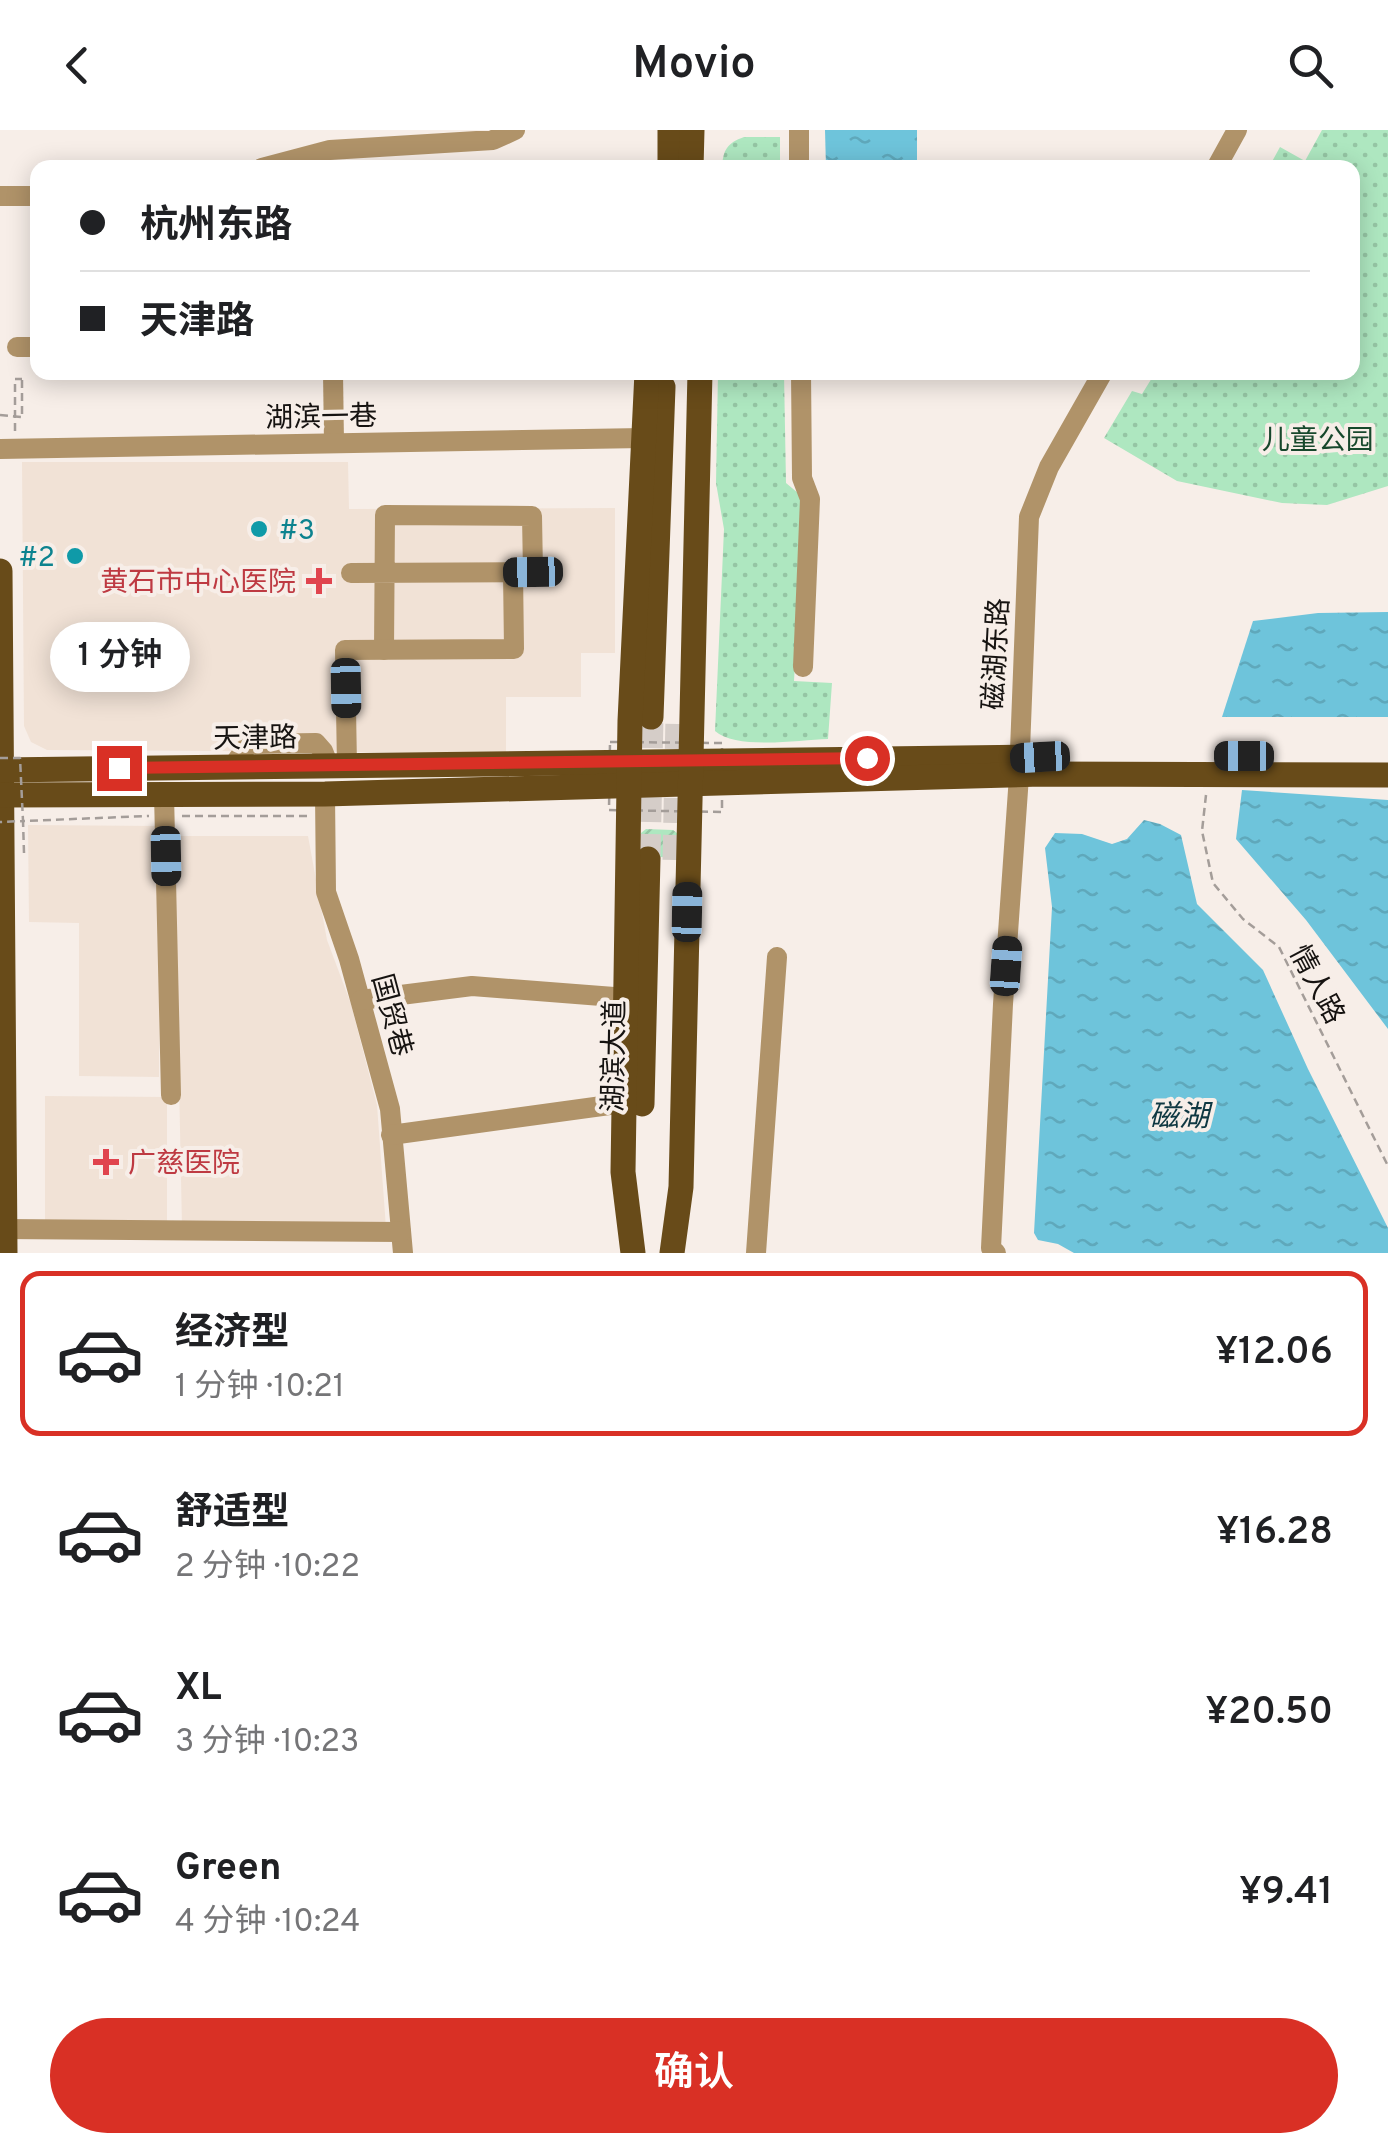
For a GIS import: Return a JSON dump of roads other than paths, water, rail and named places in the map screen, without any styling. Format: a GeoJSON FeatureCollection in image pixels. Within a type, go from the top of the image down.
{"type":"FeatureCollection","features":[{"type":"Feature","properties":{"kind":"main road"},"geometry":{"type":"LineString","coordinates":[[670,130],[670,160]]}},
{"type":"Feature","properties":{"kind":"main road"},"geometry":{"type":"LineString","coordinates":[[691,160],[692,130]]}},
{"type":"Feature","properties":{"kind":"main road"},"geometry":{"type":"LineString","coordinates":[[634,1253],[623,1172],[631,775],[647,380]]}},
{"type":"Feature","properties":{"kind":"main road"},"geometry":{"type":"LineString","coordinates":[[652,717],[663,380]]}},
{"type":"Feature","properties":{"kind":"main road"},"geometry":{"type":"LineString","coordinates":[[678,717],[688,380]]}},
{"type":"Feature","properties":{"kind":"main road"},"geometry":{"type":"LineString","coordinates":[[671,1253],[681,1187],[700,380]]}},
{"type":"Feature","properties":{"kind":"main road"},"geometry":{"type":"LineString","coordinates":[[0,571],[4,1241]]}},
{"type":"Feature","properties":{"kind":"main road"},"geometry":{"type":"LineString","coordinates":[[631,775],[1388,758]]}},
{"type":"Feature","properties":{"kind":"main road","name":"天津路"},"geometry":{"type":"LineString","coordinates":[[1,782],[232,768],[338,766],[631,775]]}},
{"type":"Feature","properties":{"kind":"main road"},"geometry":{"type":"LineString","coordinates":[[1019,767],[1388,775]]}},
{"type":"Feature","properties":{"kind":"main road","name":"天津路"},"geometry":{"type":"LineString","coordinates":[[1,782],[165,805],[325,805],[631,775]]}},
{"type":"Feature","properties":{"kind":"main road","name":"湖滨大道"},"geometry":{"type":"LineString","coordinates":[[634,1253],[640,1172],[648,859]]}},
{"type":"Feature","properties":{"kind":"main road","name":"湖滨大道"},"geometry":{"type":"LineString","coordinates":[[671,1253],[666,1175],[674,860]]}},
{"type":"Feature","properties":{"kind":"street"},"geometry":{"type":"LineString","coordinates":[[330,159],[494,140],[515,130]]}},
{"type":"Feature","properties":{"kind":"street"},"geometry":{"type":"LineString","coordinates":[[799,130],[800,160]]}},
{"type":"Feature","properties":{"kind":"street"},"geometry":{"type":"LineString","coordinates":[[1220,160],[1237,130]]}},
{"type":"Feature","properties":{"kind":"street"},"geometry":{"type":"LineString","coordinates":[[0,196],[30,196]]}},
{"type":"Feature","properties":{"kind":"street"},"geometry":{"type":"LineString","coordinates":[[332,380],[334,443]]}},
{"type":"Feature","properties":{"kind":"street"},"geometry":{"type":"LineString","coordinates":[[801,380],[802,478],[810,499],[803,667]]}},
{"type":"Feature","properties":{"kind":"street","name":"磁湖东路"},"geometry":{"type":"LineString","coordinates":[[996,1253],[991,1248],[1029,517],[1049,467],[1098,380]]}},
{"type":"Feature","properties":{"kind":"street","name":"湖滨一巷"},"geometry":{"type":"LineString","coordinates":[[8,448],[643,438]]}},
{"type":"Feature","properties":{"kind":"street"},"geometry":{"type":"LineString","coordinates":[[351,573],[384,573],[533,572],[532,516],[385,515],[384,573],[384,650]]}},
{"type":"Feature","properties":{"kind":"street"},"geometry":{"type":"LineString","coordinates":[[338,766],[345,650],[514,649],[513,572]]}},
{"type":"Feature","properties":{"kind":"street"},"geometry":{"type":"LineString","coordinates":[[165,805],[171,1095]]}},
{"type":"Feature","properties":{"kind":"street","name":"国贸巷"},"geometry":{"type":"LineString","coordinates":[[325,805],[326,892],[361,1000],[390,1110],[402,1243]]}},
{"type":"Feature","properties":{"kind":"street"},"geometry":{"type":"LineString","coordinates":[[756,1253],[777,956]]}},
{"type":"Feature","properties":{"kind":"street"},"geometry":{"type":"LineString","coordinates":[[361,1000],[472,986],[627,998]]}},
{"type":"Feature","properties":{"kind":"street"},"geometry":{"type":"LineString","coordinates":[[392,1135],[624,1104]]}},
{"type":"Feature","properties":{"kind":"street"},"geometry":{"type":"LineString","coordinates":[[4,1241],[402,1243]]}},
{"type":"Feature","properties":{"kind":"water"},"geometry":{"type":"Polygon","coordinates":[[[825,130],[917,130],[917,160],[826,160],[825,130]]]}},
{"type":"Feature","properties":{"kind":"water"},"geometry":{"type":"Polygon","coordinates":[[[1388,612],[1388,717],[1222,717],[1253,621],[1318,613],[1388,612]]]}},
{"type":"Feature","properties":{"kind":"water"},"geometry":{"type":"Polygon","coordinates":[[[1242,790],[1388,800],[1388,1029],[1306,920],[1236,839],[1242,790]]]}},
{"type":"Feature","properties":{"kind":"water","name":"磁湖"},"geometry":{"type":"Polygon","coordinates":[[[1144,820],[1181,835],[1197,904],[1263,970],[1388,1228],[1388,1253],[1074,1253],[1058,1244],[1038,1240],[1034,1233],[1052,907],[1045,848],[1055,833],[1082,834],[1112,844],[1127,839],[1144,820]]]}},
{"type":"Feature","properties":{"kind":"tunnel"},"geometry":{"type":"LineString","coordinates":[[648,859],[651,717]]}},
{"type":"Feature","properties":{"kind":"tunnel"},"geometry":{"type":"LineString","coordinates":[[675,860],[678,717]]}},
{"type":"Feature","properties":{"kind":"place","name":"#3"},"geometry":{"type":"Point","coordinates":[259,529]}},
{"type":"Feature","properties":{"kind":"place","name":"#2"},"geometry":{"type":"Point","coordinates":[75,556]}},
{"type":"Feature","properties":{"kind":"place","name":"黄石市中心医院"},"geometry":{"type":"Point","coordinates":[319,581]}},
{"type":"Feature","properties":{"kind":"place","name":"广慈医院"},"geometry":{"type":"Point","coordinates":[106,1162]}},
{"type":"Feature","properties":{"kind":"park label","name":"儿童公园"},"geometry":{"type":"Point","coordinates":[1318,439]}}]}
